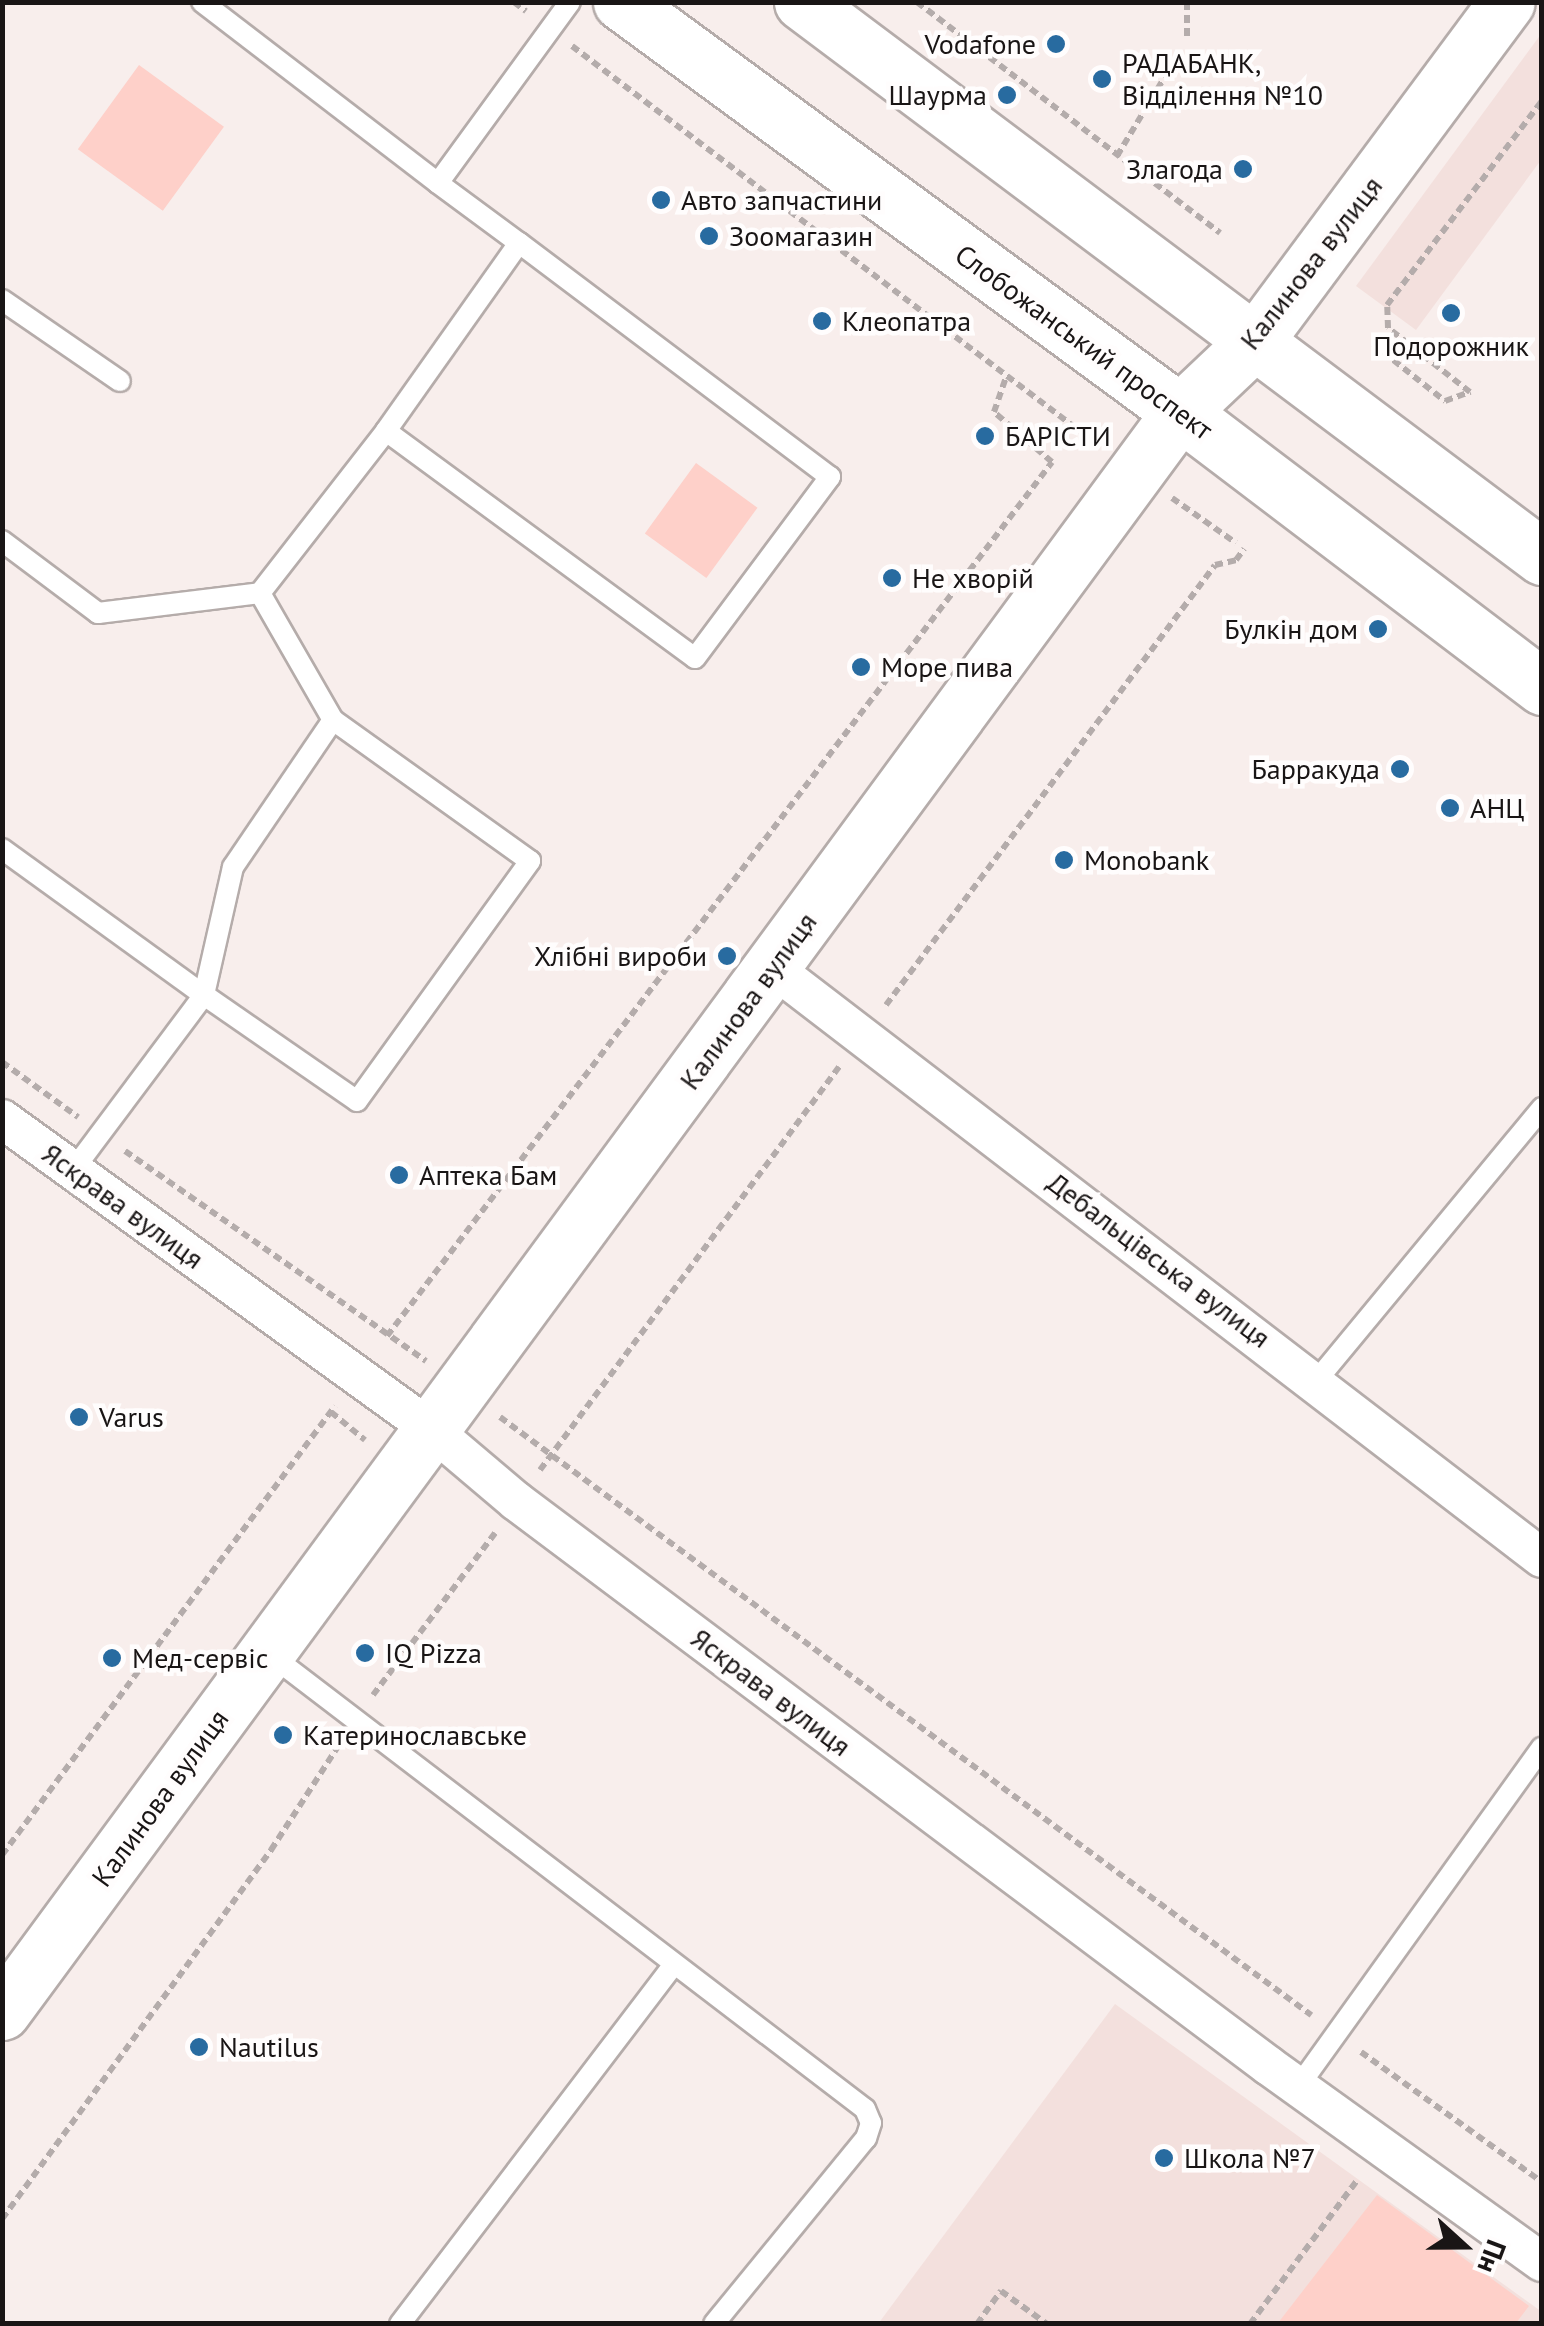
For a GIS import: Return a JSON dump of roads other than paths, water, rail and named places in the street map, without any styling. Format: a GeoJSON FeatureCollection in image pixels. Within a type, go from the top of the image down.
{"type":"FeatureCollection","features":[{"type":"Feature","properties":{"kind":"main road","name":"Слобожанський проспект"},"geometry":{"type":"LineString","coordinates":[[621,2],[1180,412],[1542,688]]}},
{"type":"Feature","properties":{"kind":"main road"},"geometry":{"type":"LineString","coordinates":[[802,2],[1542,557]]}},
{"type":"Feature","properties":{"kind":"main road","name":"Калинова вулиця"},"geometry":{"type":"LineString","coordinates":[[2,2012],[1180,412],[1255,341],[1506,2]]}},
{"type":"Feature","properties":{"kind":"street","name":"Дебальцівська вулиця"},"geometry":{"type":"LineString","coordinates":[[773,968],[1317,1380],[1542,1558]]}},
{"type":"Feature","properties":{"kind":"street","name":"Яскрава вулиця"},"geometry":{"type":"LineString","coordinates":[[2,1120],[430,1430],[516,1501],[1298,2088],[1542,2262]]}},
{"type":"Feature","properties":{"kind":"lane"},"geometry":{"type":"LineString","coordinates":[[202,2],[830,477],[696,658],[386,431]]}},
{"type":"Feature","properties":{"kind":"lane"},"geometry":{"type":"LineString","coordinates":[[438,183],[570,2]]}},
{"type":"Feature","properties":{"kind":"lane"},"geometry":{"type":"LineString","coordinates":[[2,541],[98,613],[260,593],[386,431],[519,243]]}},
{"type":"Feature","properties":{"kind":"lane"},"geometry":{"type":"LineString","coordinates":[[2,300],[120,381]]}},
{"type":"Feature","properties":{"kind":"lane"},"geometry":{"type":"LineString","coordinates":[[2,849],[357,1101],[530,861],[333,720],[260,593]]}},
{"type":"Feature","properties":{"kind":"lane"},"geometry":{"type":"LineString","coordinates":[[73,1170],[204,995],[234,867],[333,720]]}},
{"type":"Feature","properties":{"kind":"lane"},"geometry":{"type":"LineString","coordinates":[[1317,1380],[1542,1108]]}},
{"type":"Feature","properties":{"kind":"lane"},"geometry":{"type":"LineString","coordinates":[[266,1652],[865,2109],[871,2123],[866,2138],[714,2324]]}},
{"type":"Feature","properties":{"kind":"lane"},"geometry":{"type":"LineString","coordinates":[[1298,2088],[1542,1747]]}},
{"type":"Feature","properties":{"kind":"lane"},"geometry":{"type":"LineString","coordinates":[[400,2324],[674,1966]]}},
{"type":"Feature","properties":{"kind":"place","name":"Vodafone"},"geometry":{"type":"Point","coordinates":[1056,44]}},
{"type":"Feature","properties":{"kind":"place","name":"РАДАБАНК, Відділення №10"},"geometry":{"type":"Point","coordinates":[1102,79]}},
{"type":"Feature","properties":{"kind":"place","name":"Шаурма"},"geometry":{"type":"Point","coordinates":[1007,95]}},
{"type":"Feature","properties":{"kind":"place","name":"Злагода"},"geometry":{"type":"Point","coordinates":[1243,169]}},
{"type":"Feature","properties":{"kind":"place","name":"Авто запчастини"},"geometry":{"type":"Point","coordinates":[661,200]}},
{"type":"Feature","properties":{"kind":"place","name":"Зоомагазин"},"geometry":{"type":"Point","coordinates":[709,236]}},
{"type":"Feature","properties":{"kind":"place","name":"Подорожник"},"geometry":{"type":"Point","coordinates":[1451,313]}},
{"type":"Feature","properties":{"kind":"place","name":"Клеопатра"},"geometry":{"type":"Point","coordinates":[822,321]}},
{"type":"Feature","properties":{"kind":"place","name":"БАРІСТИ"},"geometry":{"type":"Point","coordinates":[985,436]}},
{"type":"Feature","properties":{"kind":"place","name":"Не хворій"},"geometry":{"type":"Point","coordinates":[892,578]}},
{"type":"Feature","properties":{"kind":"place","name":"Булкін дом"},"geometry":{"type":"Point","coordinates":[1378,629]}},
{"type":"Feature","properties":{"kind":"place","name":"Море пива"},"geometry":{"type":"Point","coordinates":[861,667]}},
{"type":"Feature","properties":{"kind":"place","name":"Барракуда"},"geometry":{"type":"Point","coordinates":[1400,769]}},
{"type":"Feature","properties":{"kind":"place","name":"АНЦ"},"geometry":{"type":"Point","coordinates":[1450,808]}},
{"type":"Feature","properties":{"kind":"place","name":"Monobank"},"geometry":{"type":"Point","coordinates":[1064,860]}},
{"type":"Feature","properties":{"kind":"place","name":"Хлібні вироби"},"geometry":{"type":"Point","coordinates":[727,956]}},
{"type":"Feature","properties":{"kind":"place","name":"Аптека Бам"},"geometry":{"type":"Point","coordinates":[399,1175]}},
{"type":"Feature","properties":{"kind":"place","name":"Varus"},"geometry":{"type":"Point","coordinates":[79,1417]}},
{"type":"Feature","properties":{"kind":"place","name":"IQ Pizza"},"geometry":{"type":"Point","coordinates":[365,1653]}},
{"type":"Feature","properties":{"kind":"place","name":"Мед-сервіс"},"geometry":{"type":"Point","coordinates":[112,1658]}},
{"type":"Feature","properties":{"kind":"place","name":"Катеринославське"},"geometry":{"type":"Point","coordinates":[283,1735]}},
{"type":"Feature","properties":{"kind":"place","name":"Nautilus"},"geometry":{"type":"Point","coordinates":[199,2047]}},
{"type":"Feature","properties":{"kind":"place","name":"Школа №7"},"geometry":{"type":"Point","coordinates":[1164,2158]}}]}
